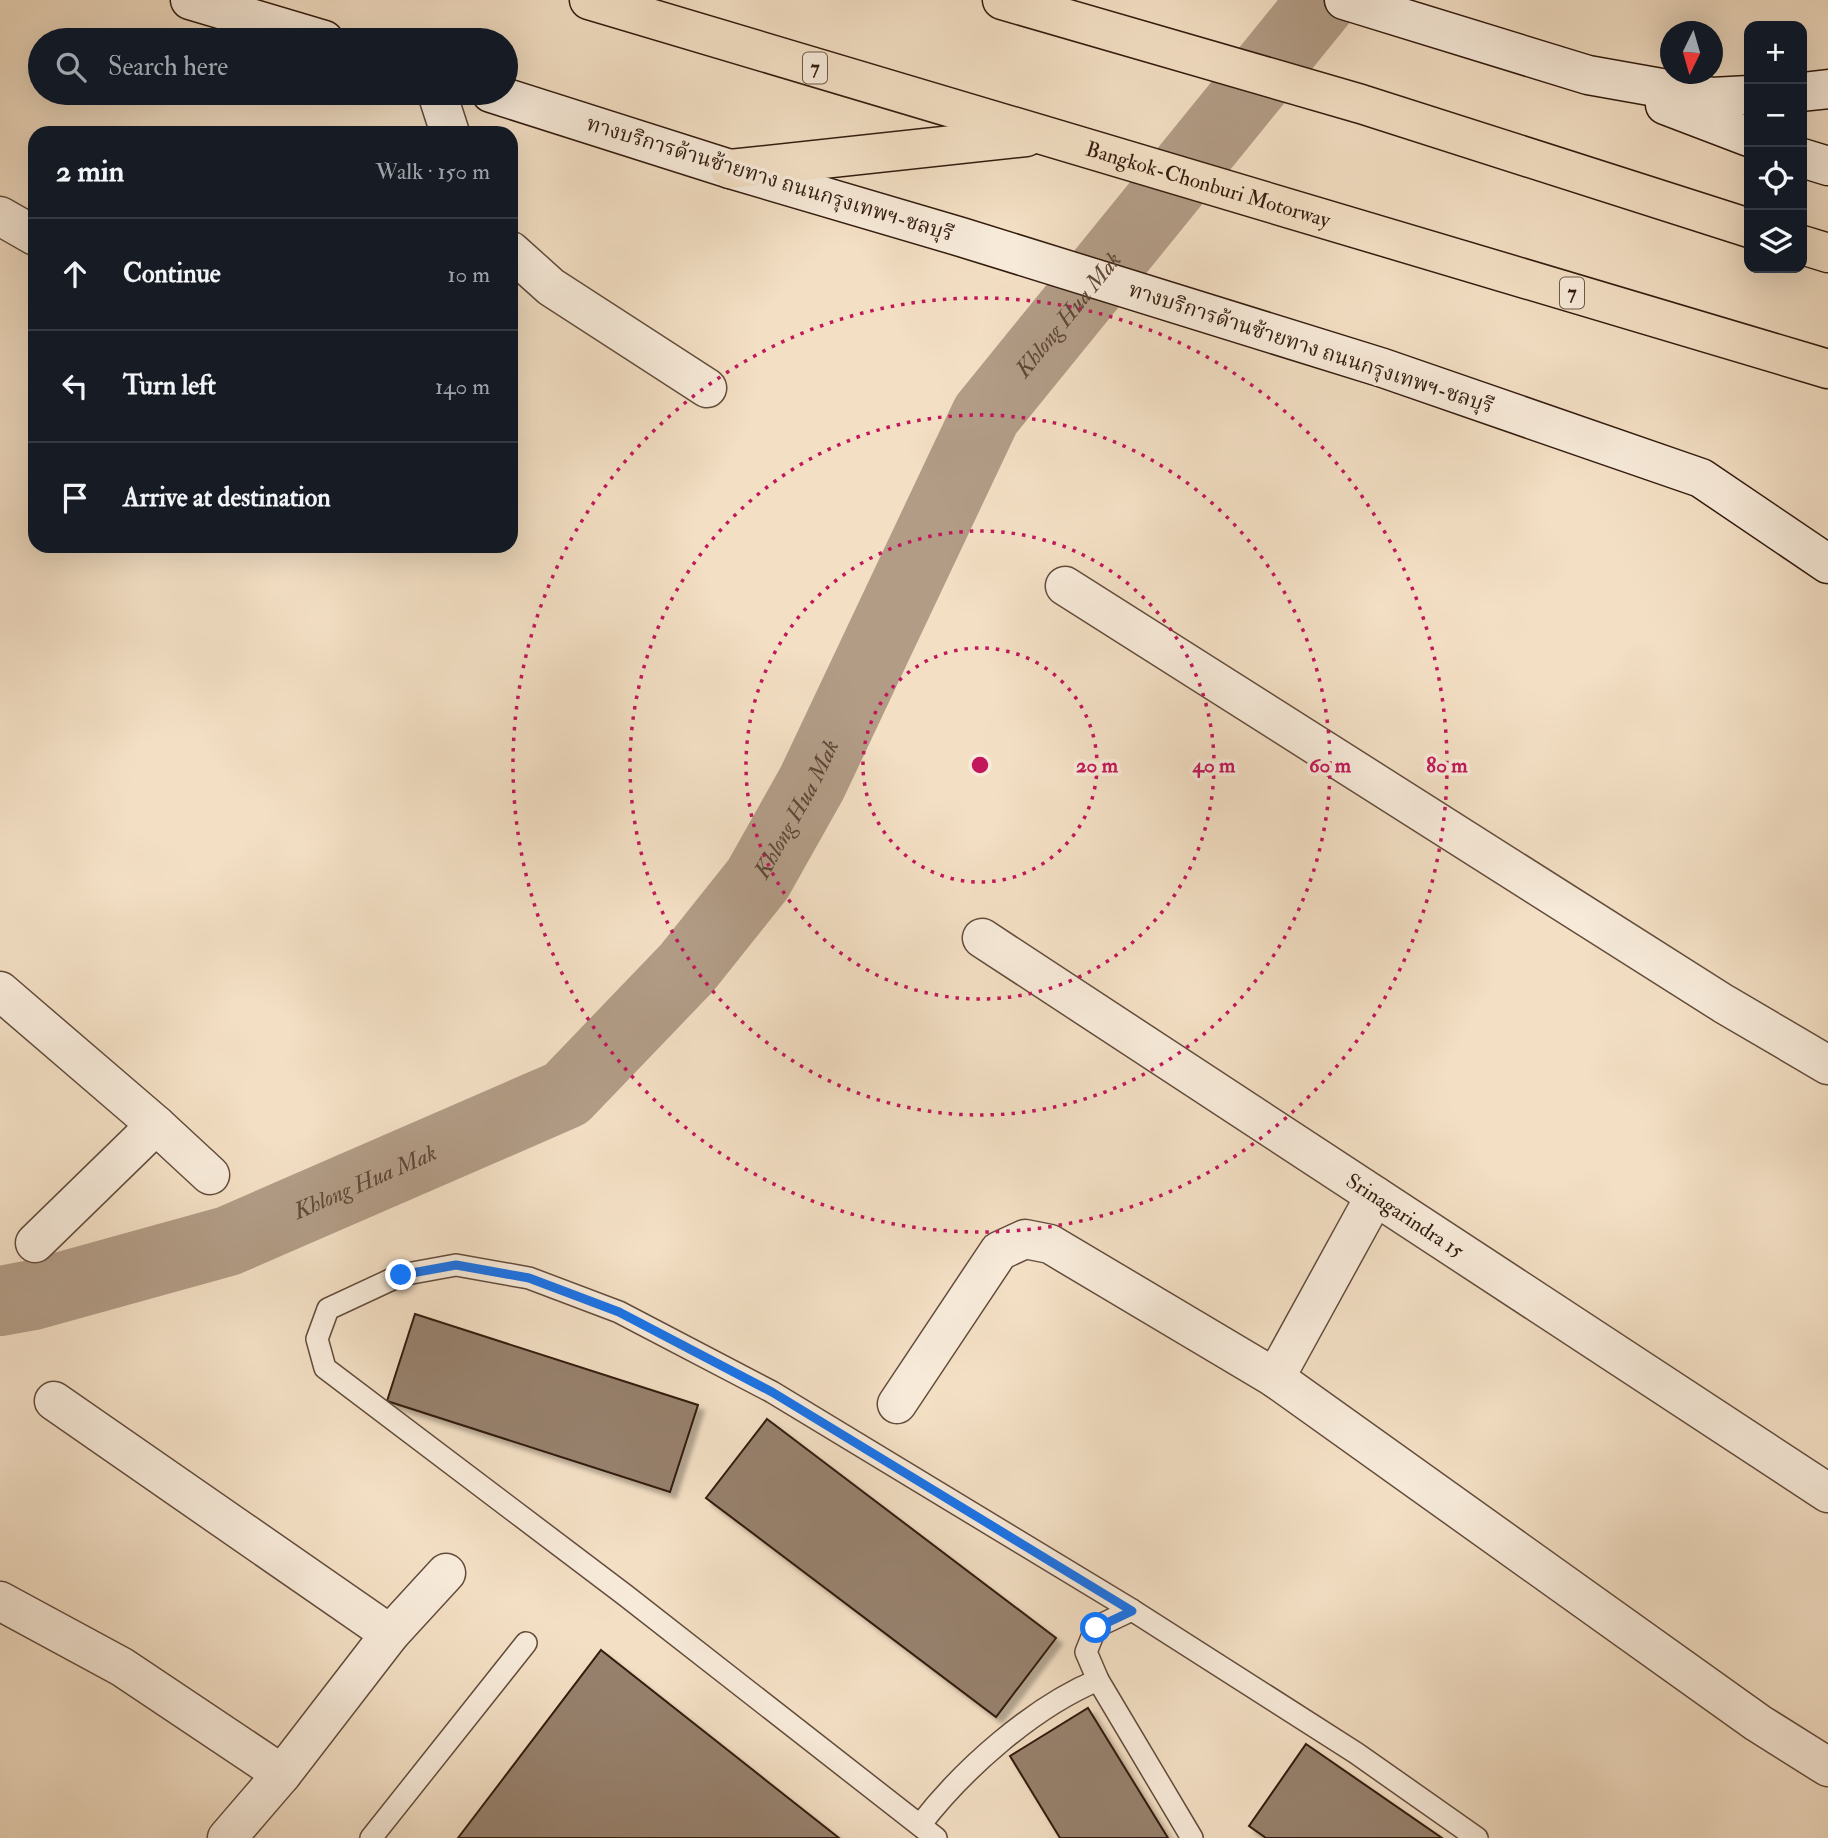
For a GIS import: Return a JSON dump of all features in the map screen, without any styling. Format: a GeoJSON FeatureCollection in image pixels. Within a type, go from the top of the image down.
{"type":"FeatureCollection","features":[{"type":"Feature","properties":{"kind":"highway","name":"Bangkok-Chonburi Motorway"},"geometry":{"type":"LineString","coordinates":[[589,0],[1828,369]]}},
{"type":"Feature","properties":{"kind":"highway"},"geometry":{"type":"LineString","coordinates":[[1002,0],[1361,104],[1744,226]]}},
{"type":"Feature","properties":{"kind":"highway"},"geometry":{"type":"LineString","coordinates":[[730,169],[1042,135]]}},
{"type":"Feature","properties":{"kind":"highway"},"geometry":{"type":"LineString","coordinates":[[1807,247],[1828,253]]}},
{"type":"Feature","properties":{"kind":"street"},"geometry":{"type":"LineString","coordinates":[[190,0],[284,28]]}},
{"type":"Feature","properties":{"kind":"street"},"geometry":{"type":"LineString","coordinates":[[1344,0],[1588,75],[1744,136]]}},
{"type":"Feature","properties":{"kind":"street"},"geometry":{"type":"LineString","coordinates":[[1588,75],[1712,97],[1744,95]]}},
{"type":"Feature","properties":{"kind":"street"},"geometry":{"type":"LineString","coordinates":[[1807,91],[1828,89]]}},
{"type":"Feature","properties":{"kind":"street","name":"ทางบริการด้านซ้ายทาง ถนนกรุงเทพฯ-ชลบุรี"},"geometry":{"type":"LineString","coordinates":[[518,102],[1383,368],[1701,478],[1828,564]]}},
{"type":"Feature","properties":{"kind":"street"},"geometry":{"type":"LineString","coordinates":[[440,105],[448,126]]}},
{"type":"Feature","properties":{"kind":"street"},"geometry":{"type":"LineString","coordinates":[[1807,160],[1828,166]]}},
{"type":"Feature","properties":{"kind":"street"},"geometry":{"type":"LineString","coordinates":[[0,216],[28,232]]}},
{"type":"Feature","properties":{"kind":"street"},"geometry":{"type":"LineString","coordinates":[[518,257],[551,287],[707,388]]}},
{"type":"Feature","properties":{"kind":"street"},"geometry":{"type":"LineString","coordinates":[[1065,586],[1724,1004],[1828,1065]]}},
{"type":"Feature","properties":{"kind":"street","name":"Srinagarindra 15"},"geometry":{"type":"LineString","coordinates":[[982,938],[1828,1493]]}},
{"type":"Feature","properties":{"kind":"street"},"geometry":{"type":"LineString","coordinates":[[0,991],[210,1175]]}},
{"type":"Feature","properties":{"kind":"street"},"geometry":{"type":"LineString","coordinates":[[35,1243],[156,1125]]}},
{"type":"Feature","properties":{"kind":"street"},"geometry":{"type":"LineString","coordinates":[[1275,1378],[1375,1196]]}},
{"type":"Feature","properties":{"kind":"street"},"geometry":{"type":"LineString","coordinates":[[897,1405],[999,1251],[1025,1239],[1050,1244],[1275,1378],[1759,1723],[1828,1767]]}},
{"type":"Feature","properties":{"kind":"street"},"geometry":{"type":"LineString","coordinates":[[54,1401],[390,1634]]}},
{"type":"Feature","properties":{"kind":"street"},"geometry":{"type":"LineString","coordinates":[[227,1838],[282,1774],[390,1634],[446,1573]]}},
{"type":"Feature","properties":{"kind":"street"},"geometry":{"type":"LineString","coordinates":[[0,1601],[122,1667],[282,1774]]}},
{"type":"Feature","properties":{"kind":"lane"},"geometry":{"type":"LineString","coordinates":[[1098,1679],[1044,1707],[956,1784],[938,1801],[928,1831],[625,1595],[326,1368],[317,1339],[328,1309],[401,1275],[456,1265],[529,1278],[619,1312],[772,1392],[1132,1611],[1356,1753],[1477,1838]]}},
{"type":"Feature","properties":{"kind":"lane"},"geometry":{"type":"LineString","coordinates":[[1132,1611],[1096,1628],[1086,1652],[1098,1679],[1192,1838]]}},
{"type":"Feature","properties":{"kind":"lane"},"geometry":{"type":"LineString","coordinates":[[371,1838],[526,1643]]}},
{"type":"Feature","properties":{"kind":"building"},"geometry":{"type":"Polygon","coordinates":[[[415,1314],[698,1405],[670,1492],[387,1401],[415,1314]]]}},
{"type":"Feature","properties":{"kind":"building"},"geometry":{"type":"Polygon","coordinates":[[[767,1419],[1056,1638],[996,1717],[706,1498],[767,1419]]]}},
{"type":"Feature","properties":{"kind":"building"},"geometry":{"type":"Polygon","coordinates":[[[601,1650],[839,1838],[458,1838],[601,1650]]]}},
{"type":"Feature","properties":{"kind":"building"},"geometry":{"type":"Polygon","coordinates":[[[1088,1708],[1168,1838],[1060,1838],[1010,1756],[1088,1708]]]}},
{"type":"Feature","properties":{"kind":"building"},"geometry":{"type":"Polygon","coordinates":[[[1306,1744],[1442,1838],[1266,1838],[1249,1826],[1306,1744]]]}},
{"type":"Feature","properties":{"kind":"waterway","name":"Khlong Hua Mak"},"geometry":{"type":"LineString","coordinates":[[0,1301],[33,1295],[228,1241],[566,1094],[687,968],[758,879],[812,783],[986,415],[1323,0]]}},
{"type":"Feature","properties":{"kind":"route"},"geometry":{"type":"LineString","coordinates":[[401,1275],[456,1265],[529,1278],[619,1312],[772,1392],[1132,1611],[1096,1628]]}}]}
